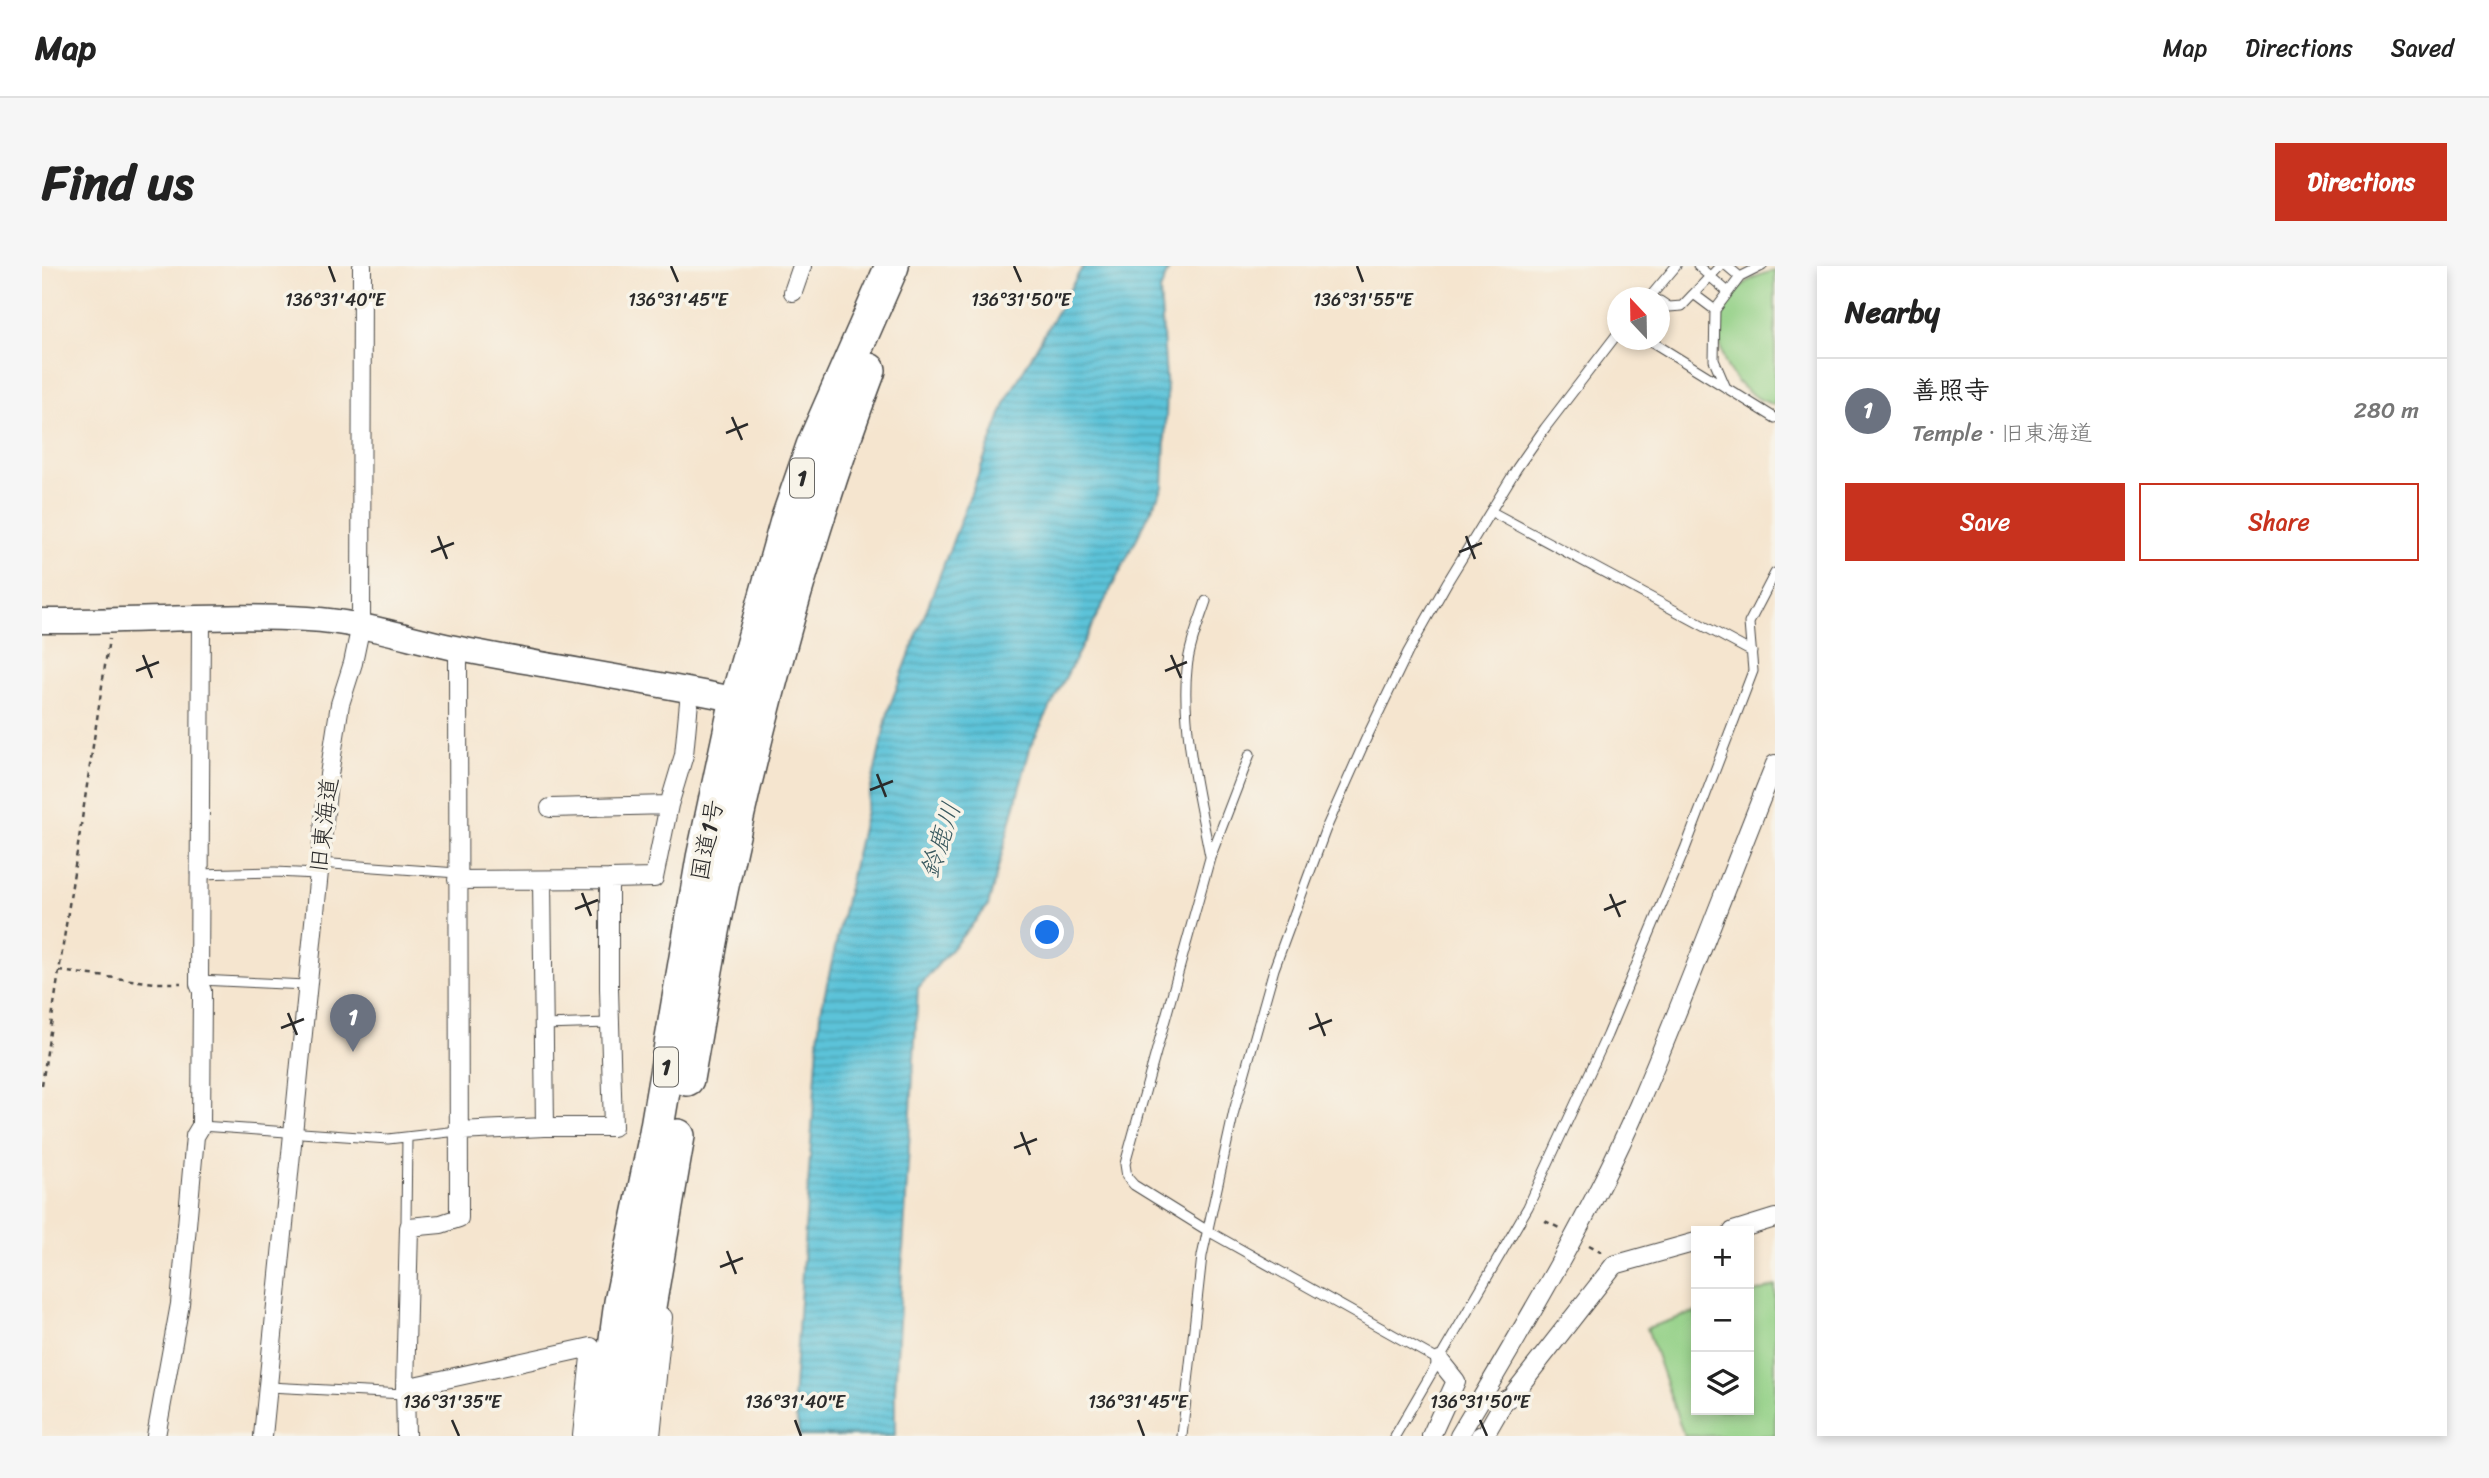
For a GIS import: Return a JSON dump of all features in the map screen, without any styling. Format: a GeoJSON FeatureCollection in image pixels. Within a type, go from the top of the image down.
{"type":"FeatureCollection","features":[{"type":"Feature","properties":{"kind":"highway","name":"国道1号"},"geometry":{"type":"LineString","coordinates":[[627,1436],[722,884],[750,702],[787,521],[813,446],[892,266]]}},
{"type":"Feature","properties":{"kind":"highway","name":"国道1号"},"geometry":{"type":"LineString","coordinates":[[603,1436],[621,1301],[654,1144],[708,833],[750,702],[791,605],[849,422],[874,355],[916,266]]}},
{"type":"Feature","properties":{"kind":"street","name":"旧東海道"},"geometry":{"type":"LineString","coordinates":[[263,1436],[328,781],[340,704],[353,663],[361,620],[362,266]]}},
{"type":"Feature","properties":{"kind":"street"},"geometry":{"type":"LineString","coordinates":[[793,292],[802,266]]}},
{"type":"Feature","properties":{"kind":"street"},"geometry":{"type":"LineString","coordinates":[[42,621],[109,622],[201,617],[361,620],[458,649],[750,702]]}},
{"type":"Feature","properties":{"kind":"street"},"geometry":{"type":"LineString","coordinates":[[156,1436],[180,1304],[195,1136],[201,1126],[201,617]]}},
{"type":"Feature","properties":{"kind":"street"},"geometry":{"type":"LineString","coordinates":[[406,1436],[404,1391],[409,1227],[440,1224],[459,1218],[458,649]]}},
{"type":"Feature","properties":{"kind":"street"},"geometry":{"type":"LineString","coordinates":[[457,877],[542,880],[654,878],[669,805],[684,755],[690,691]]}},
{"type":"Feature","properties":{"kind":"street"},"geometry":{"type":"LineString","coordinates":[[1459,1436],[1567,1246],[1638,1106],[1775,764]]}},
{"type":"Feature","properties":{"kind":"street"},"geometry":{"type":"LineString","coordinates":[[550,808],[669,805]]}},
{"type":"Feature","properties":{"kind":"street"},"geometry":{"type":"LineString","coordinates":[[458,1131],[612,1126],[609,879]]}},
{"type":"Feature","properties":{"kind":"street"},"geometry":{"type":"LineString","coordinates":[[542,880],[545,1127]]}},
{"type":"Feature","properties":{"kind":"street"},"geometry":{"type":"LineString","coordinates":[[651,1436],[679,1128]]}},
{"type":"Feature","properties":{"kind":"street"},"geometry":{"type":"LineString","coordinates":[[1749,1226],[1775,1218]]}},
{"type":"Feature","properties":{"kind":"street"},"geometry":{"type":"LineString","coordinates":[[1480,1436],[1486,1433],[1505,1400],[1511,1397],[1614,1265],[1691,1243]]}},
{"type":"Feature","properties":{"kind":"street"},"geometry":{"type":"LineString","coordinates":[[404,1391],[591,1347],[582,1436]]}},
{"type":"Feature","properties":{"kind":"street"},"geometry":{"type":"LineString","coordinates":[[1431,1436],[1456,1381],[1440,1361]]}},
{"type":"Feature","properties":{"kind":"lane"},"geometry":{"type":"LineString","coordinates":[[1661,287],[1676,266]]}},
{"type":"Feature","properties":{"kind":"lane"},"geometry":{"type":"LineString","coordinates":[[1698,266],[1728,292]]}},
{"type":"Feature","properties":{"kind":"lane"},"geometry":{"type":"LineString","coordinates":[[1670,307],[1682,306],[1720,266]]}},
{"type":"Feature","properties":{"kind":"lane"},"geometry":{"type":"LineString","coordinates":[[1727,266],[1740,277]]}},
{"type":"Feature","properties":{"kind":"lane"},"geometry":{"type":"LineString","coordinates":[[1726,390],[1714,360],[1715,310],[1740,277],[1759,266]]}},
{"type":"Feature","properties":{"kind":"lane"},"geometry":{"type":"LineString","coordinates":[[1695,295],[1715,310]]}},
{"type":"Feature","properties":{"kind":"lane"},"geometry":{"type":"LineString","coordinates":[[1182,1436],[1202,1256],[1234,1111],[1257,1026],[1292,916],[1325,831],[1408,652],[1448,581],[1517,468],[1607,347]]}},
{"type":"Feature","properties":{"kind":"lane"},"geometry":{"type":"LineString","coordinates":[[1664,350],[1775,418]]}},
{"type":"Feature","properties":{"kind":"lane"},"geometry":{"type":"LineString","coordinates":[[1492,512],[1752,652]]}},
{"type":"Feature","properties":{"kind":"lane"},"geometry":{"type":"LineString","coordinates":[[1395,1436],[1528,1207],[1607,1035],[1685,849],[1753,671],[1749,623],[1775,573]]}},
{"type":"Feature","properties":{"kind":"lane"},"geometry":{"type":"LineString","coordinates":[[1206,601],[1187,668],[1193,768],[1210,858]]}},
{"type":"Feature","properties":{"kind":"lane"},"geometry":{"type":"LineString","coordinates":[[1250,754],[1210,858],[1125,1164],[1127,1177],[1134,1185],[1208,1231],[1440,1361]]}},
{"type":"Feature","properties":{"kind":"lane"},"geometry":{"type":"LineString","coordinates":[[200,874],[318,869],[457,877]]}},
{"type":"Feature","properties":{"kind":"lane"},"geometry":{"type":"LineString","coordinates":[[199,982],[306,985]]}},
{"type":"Feature","properties":{"kind":"lane"},"geometry":{"type":"LineString","coordinates":[[544,1025],[609,1023]]}},
{"type":"Feature","properties":{"kind":"lane"},"geometry":{"type":"LineString","coordinates":[[201,1126],[388,1139],[458,1131]]}},
{"type":"Feature","properties":{"kind":"lane"},"geometry":{"type":"LineString","coordinates":[[407,1137],[409,1227]]}},
{"type":"Feature","properties":{"kind":"lane"},"geometry":{"type":"LineString","coordinates":[[269,1387],[404,1391]]}},
{"type":"Feature","properties":{"kind":"path"},"geometry":{"type":"LineString","coordinates":[[42,1085],[109,638],[109,622]]}},
{"type":"Feature","properties":{"kind":"path"},"geometry":{"type":"LineString","coordinates":[[59,971],[155,983],[199,982]]}},
{"type":"Feature","properties":{"kind":"path"},"geometry":{"type":"LineString","coordinates":[[42,1044],[48,1044]]}},
{"type":"Feature","properties":{"kind":"path"},"geometry":{"type":"LineString","coordinates":[[1545,1221],[1565,1231]]}},
{"type":"Feature","properties":{"kind":"path"},"geometry":{"type":"LineString","coordinates":[[1587,1243],[1614,1258],[1614,1265]]}},
{"type":"Feature","properties":{"kind":"green space"},"geometry":{"type":"Polygon","coordinates":[[[1775,271],[1775,405],[1751,394],[1734,377],[1723,357],[1720,335],[1723,314],[1734,295],[1751,280],[1775,271]]]}},
{"type":"Feature","properties":{"kind":"green space"},"geometry":{"type":"Polygon","coordinates":[[[1775,1286],[1775,1436],[1684,1436],[1647,1328],[1691,1314],[1691,1415],[1754,1415],[1754,1293],[1775,1286]]]}},
{"type":"Feature","properties":{"kind":"water","name":"鈴鹿川"},"geometry":{"type":"Polygon","coordinates":[[[1083,266],[1170,266],[1160,291],[1167,393],[1163,487],[1031,745],[988,906],[918,988],[895,1391],[895,1436],[800,1436],[793,1402],[820,1015],[889,708],[1007,399],[1083,266]]]}},
{"type":"Feature","properties":{"kind":"place","name":"善照寺"},"geometry":{"type":"Point","coordinates":[353,1052]}}]}
